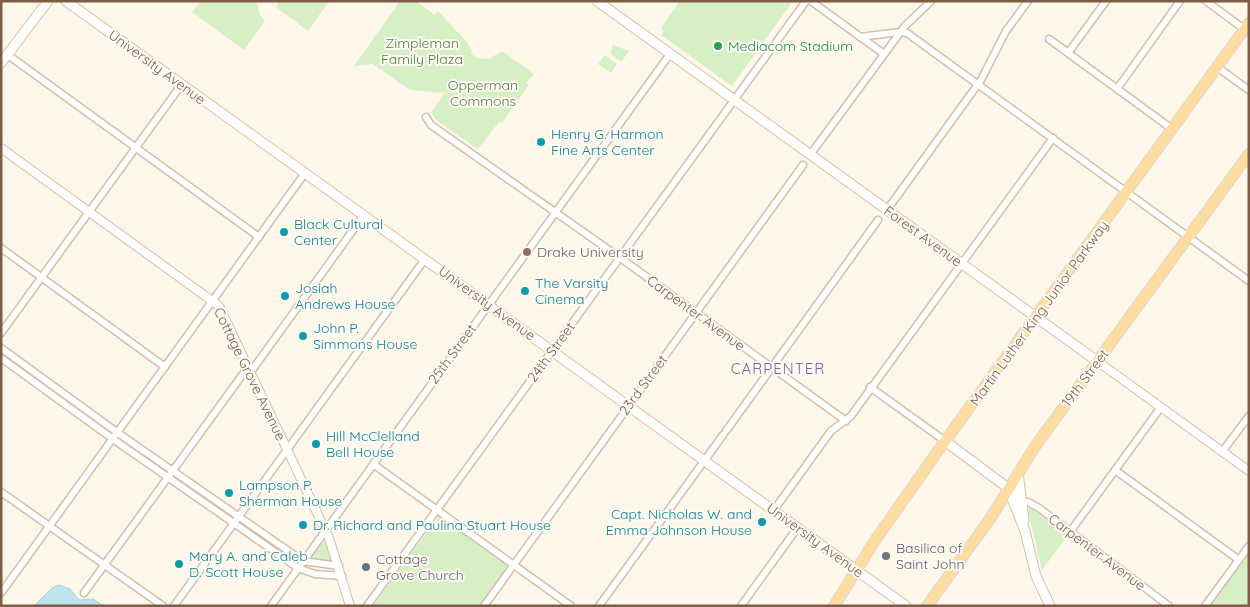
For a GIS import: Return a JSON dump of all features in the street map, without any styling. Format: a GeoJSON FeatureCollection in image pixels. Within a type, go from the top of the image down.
{"type":"FeatureCollection","features":[{"type":"Feature","properties":{"kind":"main road"},"geometry":{"type":"LineString","coordinates":[[1,63],[48,1]]}},
{"type":"Feature","properties":{"kind":"main road","name":"University Avenue"},"geometry":{"type":"LineString","coordinates":[[66,1],[906,606]]}},
{"type":"Feature","properties":{"kind":"main road","name":"Forest Avenue"},"geometry":{"type":"LineString","coordinates":[[597,1],[1097,361]]}},
{"type":"Feature","properties":{"kind":"main road","name":"Martin Luther King Junior Parkway"},"geometry":{"type":"LineString","coordinates":[[834,606],[876,538],[945,441],[1247,26]]}},
{"type":"Feature","properties":{"kind":"main road","name":"19th Street"},"geometry":{"type":"LineString","coordinates":[[927,606],[990,519],[1018,472],[1097,361],[1249,154]]}},
{"type":"Feature","properties":{"kind":"main road"},"geometry":{"type":"LineString","coordinates":[[945,441],[1008,488],[1023,502]]}},
{"type":"Feature","properties":{"kind":"main road"},"geometry":{"type":"LineString","coordinates":[[1018,472],[1025,531]]}},
{"type":"Feature","properties":{"kind":"main road"},"geometry":{"type":"LineString","coordinates":[[1008,488],[1025,531],[1036,576],[1050,606]]}},
{"type":"Feature","properties":{"kind":"street","name":"24th Street"},"geometry":{"type":"LineString","coordinates":[[367,606],[806,1]]}},
{"type":"Feature","properties":{"kind":"street"},"geometry":{"type":"LineString","coordinates":[[811,1],[884,54]]}},
{"type":"Feature","properties":{"kind":"street"},"geometry":{"type":"LineString","coordinates":[[810,155],[900,32],[932,1]]}},
{"type":"Feature","properties":{"kind":"street"},"geometry":{"type":"LineString","coordinates":[[887,210],[978,84],[1006,31],[1028,1]]}},
{"type":"Feature","properties":{"kind":"street"},"geometry":{"type":"LineString","coordinates":[[1068,53],[1106,1]]}},
{"type":"Feature","properties":{"kind":"street"},"geometry":{"type":"LineString","coordinates":[[1116,88],[1180,1]]}},
{"type":"Feature","properties":{"kind":"street"},"geometry":{"type":"LineString","coordinates":[[1206,1],[1247,26]]}},
{"type":"Feature","properties":{"kind":"street"},"geometry":{"type":"LineString","coordinates":[[860,37],[900,32],[907,33],[1249,281]]}},
{"type":"Feature","properties":{"kind":"street"},"geometry":{"type":"LineString","coordinates":[[1049,39],[1172,129]]}},
{"type":"Feature","properties":{"kind":"street","name":"25th Street"},"geometry":{"type":"LineString","coordinates":[[271,606],[670,54]]}},
{"type":"Feature","properties":{"kind":"street"},"geometry":{"type":"LineString","coordinates":[[8,55],[259,237]]}},
{"type":"Feature","properties":{"kind":"street"},"geometry":{"type":"LineString","coordinates":[[1217,67],[1249,90]]}},
{"type":"Feature","properties":{"kind":"street"},"geometry":{"type":"LineString","coordinates":[[1,333],[182,84]]}},
{"type":"Feature","properties":{"kind":"street","name":"Carpenter Avenue"},"geometry":{"type":"LineString","coordinates":[[426,117],[431,125],[619,257],[846,421]]}},
{"type":"Feature","properties":{"kind":"street"},"geometry":{"type":"LineString","coordinates":[[774,510],[831,431],[846,421],[1052,138]]}},
{"type":"Feature","properties":{"kind":"street","name":"Cottage Grove Avenue"},"geometry":{"type":"LineString","coordinates":[[1,148],[219,306],[325,530],[339,566],[350,606]]}},
{"type":"Feature","properties":{"kind":"street","name":"23rd Street"},"geometry":{"type":"LineString","coordinates":[[484,606],[803,165]]}},
{"type":"Feature","properties":{"kind":"street"},"geometry":{"type":"LineString","coordinates":[[1,593],[305,173]]}},
{"type":"Feature","properties":{"kind":"street"},"geometry":{"type":"LineString","coordinates":[[84,593],[172,470],[364,215]]}},
{"type":"Feature","properties":{"kind":"street"},"geometry":{"type":"LineString","coordinates":[[599,606],[878,220]]}},
{"type":"Feature","properties":{"kind":"street"},"geometry":{"type":"LineString","coordinates":[[1,248],[165,367]]}},
{"type":"Feature","properties":{"kind":"street"},"geometry":{"type":"LineString","coordinates":[[174,606],[425,259]]}},
{"type":"Feature","properties":{"kind":"street"},"geometry":{"type":"LineString","coordinates":[[1,348],[172,470],[303,560],[339,566]]}},
{"type":"Feature","properties":{"kind":"street"},"geometry":{"type":"LineString","coordinates":[[1,358],[112,440],[298,568],[315,574],[342,576]]}},
{"type":"Feature","properties":{"kind":"street","name":"Forest Avenue"},"geometry":{"type":"LineString","coordinates":[[1097,361],[1249,471]]}},
{"type":"Feature","properties":{"kind":"street"},"geometry":{"type":"LineString","coordinates":[[870,387],[945,441]]}},
{"type":"Feature","properties":{"kind":"street"},"geometry":{"type":"LineString","coordinates":[[1070,532],[1161,407]]}},
{"type":"Feature","properties":{"kind":"street"},"geometry":{"type":"LineString","coordinates":[[1222,452],[1249,416]]}},
{"type":"Feature","properties":{"kind":"street"},"geometry":{"type":"LineString","coordinates":[[373,464],[571,606]]}},
{"type":"Feature","properties":{"kind":"street"},"geometry":{"type":"LineString","coordinates":[[1115,470],[1238,560]]}},
{"type":"Feature","properties":{"kind":"street"},"geometry":{"type":"LineString","coordinates":[[1,492],[163,606]]}},
{"type":"Feature","properties":{"kind":"street","name":"Carpenter Avenue"},"geometry":{"type":"LineString","coordinates":[[1023,502],[1032,504],[1169,606]]}},
{"type":"Feature","properties":{"kind":"street"},"geometry":{"type":"LineString","coordinates":[[740,606],[798,527]]}},
{"type":"Feature","properties":{"kind":"street"},"geometry":{"type":"LineString","coordinates":[[1205,606],[1249,546]]}},
{"type":"Feature","properties":{"kind":"green space"},"geometry":{"type":"Polygon","coordinates":[[[201,1],[256,1],[260,15],[265,21],[244,50],[192,12],[201,1]]]}},
{"type":"Feature","properties":{"kind":"green space"},"geometry":{"type":"Polygon","coordinates":[[[280,1],[329,1],[308,31],[276,7],[280,1]]]}},
{"type":"Feature","properties":{"kind":"green space"},"geometry":{"type":"Polygon","coordinates":[[[400,1],[416,1],[435,15],[438,11],[466,41],[472,51],[471,54],[478,58],[489,59],[502,51],[534,74],[526,83],[529,85],[502,123],[499,122],[478,149],[436,120],[431,113],[449,86],[443,93],[410,90],[373,64],[354,66],[400,1]]]}},
{"type":"Feature","properties":{"kind":"green space","name":"Mediacom Stadium"},"geometry":{"type":"Polygon","coordinates":[[[680,1],[793,1],[732,86],[661,35],[664,31],[661,28],[680,1]]]}},
{"type":"Feature","properties":{"kind":"green space"},"geometry":{"type":"Polygon","coordinates":[[[613,45],[629,51],[621,62],[611,54],[613,45]]]}},
{"type":"Feature","properties":{"kind":"green space"},"geometry":{"type":"Polygon","coordinates":[[[605,55],[617,64],[611,73],[598,64],[605,55]]]}},
{"type":"Feature","properties":{"kind":"green space"},"geometry":{"type":"Polygon","coordinates":[[[1030,507],[1068,535],[1042,570],[1028,511],[1030,507]]]}},
{"type":"Feature","properties":{"kind":"green space"},"geometry":{"type":"Polygon","coordinates":[[[438,517],[444,519],[507,564],[507,567],[479,606],[373,606],[438,517]]]}},
{"type":"Feature","properties":{"kind":"green space"},"geometry":{"type":"Polygon","coordinates":[[[322,541],[326,543],[332,558],[331,562],[310,558],[322,541]]]}},
{"type":"Feature","properties":{"kind":"green space"},"geometry":{"type":"Polygon","coordinates":[[[1249,550],[1249,606],[1208,606],[1249,550]]]}},
{"type":"Feature","properties":{"kind":"water"},"geometry":{"type":"Polygon","coordinates":[[[59,585],[70,589],[79,600],[93,599],[104,606],[34,606],[52,588],[59,585]]]}},
{"type":"Feature","properties":{"kind":"place","name":"Mediacom Stadium"},"geometry":{"type":"Point","coordinates":[718,46]}},
{"type":"Feature","properties":{"kind":"place","name":"Henry G. Harmon Fine Arts Center"},"geometry":{"type":"Point","coordinates":[541,142]}},
{"type":"Feature","properties":{"kind":"place","name":"Black Cultural Center"},"geometry":{"type":"Point","coordinates":[284,232]}},
{"type":"Feature","properties":{"kind":"place","name":"Drake University"},"geometry":{"type":"Point","coordinates":[527,252]}},
{"type":"Feature","properties":{"kind":"place","name":"The Varsity Cinema"},"geometry":{"type":"Point","coordinates":[525,291]}},
{"type":"Feature","properties":{"kind":"place","name":"Josiah Andrews House"},"geometry":{"type":"Point","coordinates":[285,296]}},
{"type":"Feature","properties":{"kind":"place","name":"John P. Simmons House"},"geometry":{"type":"Point","coordinates":[303,336]}},
{"type":"Feature","properties":{"kind":"place","name":"Hill McClelland Bell House"},"geometry":{"type":"Point","coordinates":[316,444]}},
{"type":"Feature","properties":{"kind":"place","name":"Lampson P. Sherman House"},"geometry":{"type":"Point","coordinates":[229,493]}},
{"type":"Feature","properties":{"kind":"place","name":"Capt. Nicholas W. and Emma Johnson House"},"geometry":{"type":"Point","coordinates":[762,522]}},
{"type":"Feature","properties":{"kind":"place","name":"Dr. Richard and Paulina Stuart House"},"geometry":{"type":"Point","coordinates":[303,525]}},
{"type":"Feature","properties":{"kind":"place","name":"Basilica of Saint John"},"geometry":{"type":"Point","coordinates":[886,556]}},
{"type":"Feature","properties":{"kind":"place","name":"Mary A. and Caleb D. Scott House"},"geometry":{"type":"Point","coordinates":[179,564]}},
{"type":"Feature","properties":{"kind":"place","name":"Cottage Grove Church"},"geometry":{"type":"Point","coordinates":[366,567]}},
{"type":"Feature","properties":{"kind":"district","name":"CARPENTER"},"geometry":{"type":"Point","coordinates":[778,368]}},
{"type":"Feature","properties":{"kind":"park label","name":"Zimpleman Family Plaza"},"geometry":{"type":"Point","coordinates":[422,52]}},
{"type":"Feature","properties":{"kind":"park label","name":"Opperman Commons"},"geometry":{"type":"Point","coordinates":[483,94]}}]}
